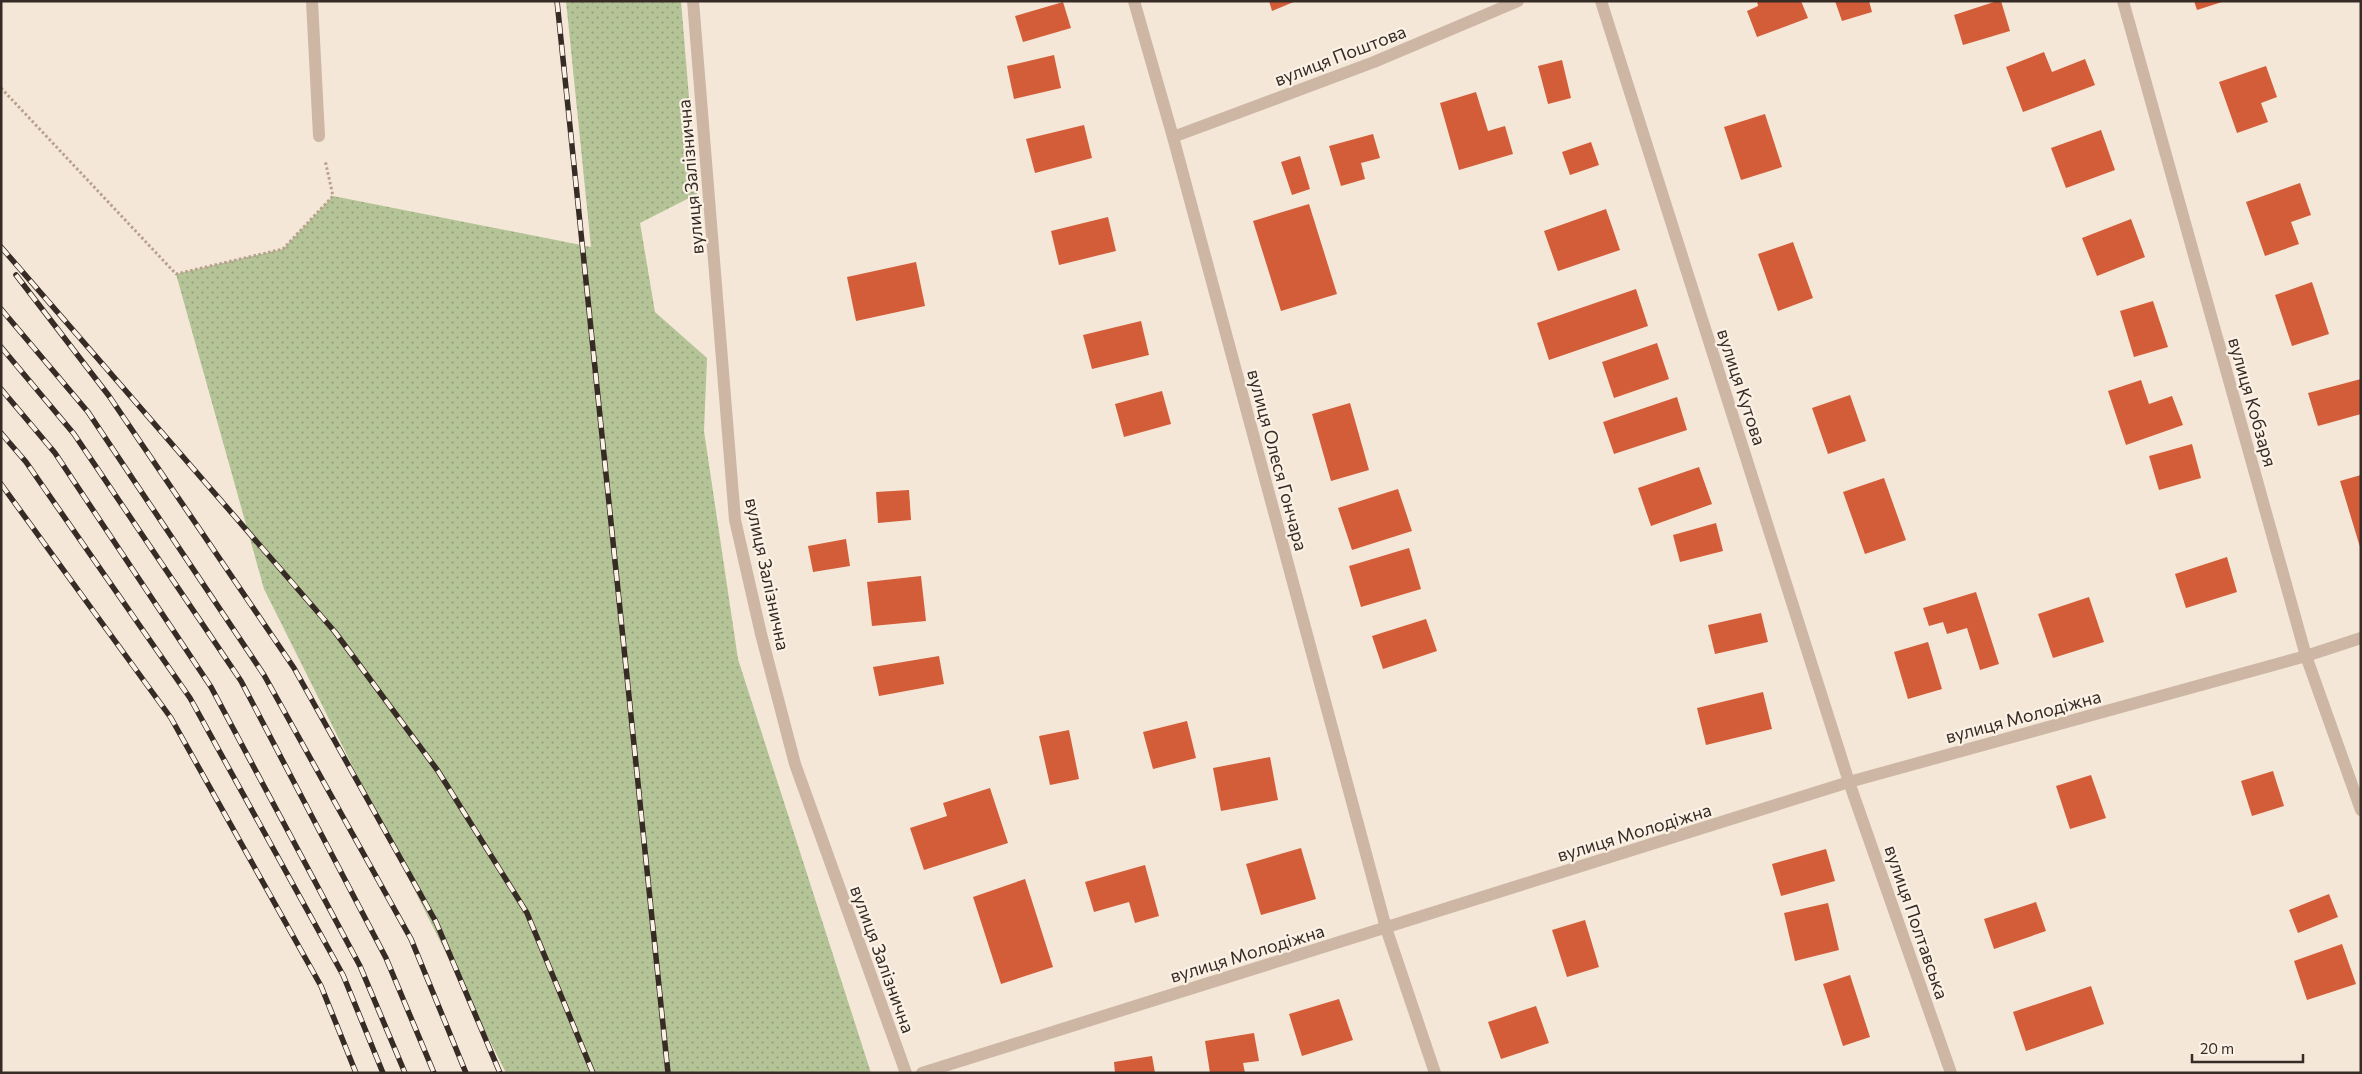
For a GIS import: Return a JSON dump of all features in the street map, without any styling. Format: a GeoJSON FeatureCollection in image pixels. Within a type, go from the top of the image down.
{"type":"FeatureCollection","features":[{"type":"Feature","properties":{"kind":"street"},"geometry":{"type":"LineString","coordinates":[[312,1],[319,136]]}},
{"type":"Feature","properties":{"kind":"street","name":"вулиця Залізнична"},"geometry":{"type":"LineString","coordinates":[[693,1],[735,520],[761,634],[795,764],[906,1073]]}},
{"type":"Feature","properties":{"kind":"street","name":"вулиця Олеся Гончара"},"geometry":{"type":"LineString","coordinates":[[1134,1],[1173,137],[1386,928],[1434,1073]]}},
{"type":"Feature","properties":{"kind":"street","name":"вулиця Поштова"},"geometry":{"type":"LineString","coordinates":[[1173,137],[1374,62],[1518,1]]}},
{"type":"Feature","properties":{"kind":"street","name":"вулиця Кутова"},"geometry":{"type":"LineString","coordinates":[[1601,1],[1849,782]]}},
{"type":"Feature","properties":{"kind":"street","name":"вулиця Кобзаря"},"geometry":{"type":"LineString","coordinates":[[2123,1],[2306,656],[2361,810]]}},
{"type":"Feature","properties":{"kind":"street","name":"вулиця Молодіжна"},"geometry":{"type":"LineString","coordinates":[[922,1073],[1849,782],[2306,656],[2361,638]]}},
{"type":"Feature","properties":{"kind":"street","name":"вулиця Полтавська"},"geometry":{"type":"LineString","coordinates":[[1849,782],[1951,1073]]}},
{"type":"Feature","properties":{"kind":"path"},"geometry":{"type":"LineString","coordinates":[[1,88],[176,274],[283,248],[333,196],[319,136]]}},
{"type":"Feature","properties":{"kind":"green space"},"geometry":{"type":"Polygon","coordinates":[[[566,1],[681,1],[697,194],[640,223],[655,312],[707,358],[704,431],[738,659],[871,1073],[506,1073],[264,589],[176,274],[283,249],[333,196],[591,247],[566,1]]]}},
{"type":"Feature","properties":{"kind":"building"},"geometry":{"type":"Polygon","coordinates":[[[1269,1],[1296,1],[1272,11],[1269,1]]]}},
{"type":"Feature","properties":{"kind":"building"},"geometry":{"type":"Polygon","coordinates":[[[1757,1],[1801,1],[1808,18],[1757,37],[1747,11],[1758,6],[1757,1]]]}},
{"type":"Feature","properties":{"kind":"building"},"geometry":{"type":"Polygon","coordinates":[[[1835,1],[1869,1],[1872,12],[1842,21],[1835,1]]]}},
{"type":"Feature","properties":{"kind":"building"},"geometry":{"type":"Polygon","coordinates":[[[2001,1],[2010,31],[1963,45],[1954,15],[2001,1]]]}},
{"type":"Feature","properties":{"kind":"building"},"geometry":{"type":"Polygon","coordinates":[[[2194,1],[2222,1],[2222,2],[2197,10],[2194,1]]]}},
{"type":"Feature","properties":{"kind":"building"},"geometry":{"type":"Polygon","coordinates":[[[1063,2],[1071,28],[1023,42],[1015,16],[1063,2]]]}},
{"type":"Feature","properties":{"kind":"building"},"geometry":{"type":"Polygon","coordinates":[[[2044,52],[2052,72],[2085,59],[2095,85],[2023,112],[2006,67],[2044,52]]]}},
{"type":"Feature","properties":{"kind":"building"},"geometry":{"type":"Polygon","coordinates":[[[1054,55],[1061,88],[1014,99],[1007,66],[1054,55]]]}},
{"type":"Feature","properties":{"kind":"building"},"geometry":{"type":"Polygon","coordinates":[[[1562,60],[1571,98],[1548,104],[1538,66],[1562,60]]]}},
{"type":"Feature","properties":{"kind":"building"},"geometry":{"type":"Polygon","coordinates":[[[2266,66],[2277,97],[2261,103],[2268,122],[2237,133],[2219,82],[2266,66]]]}},
{"type":"Feature","properties":{"kind":"building"},"geometry":{"type":"Polygon","coordinates":[[[1476,92],[1488,131],[1505,126],[1513,154],[1459,170],[1440,103],[1476,92]]]}},
{"type":"Feature","properties":{"kind":"building"},"geometry":{"type":"Polygon","coordinates":[[[1765,114],[1782,167],[1741,180],[1724,127],[1765,114]]]}},
{"type":"Feature","properties":{"kind":"building"},"geometry":{"type":"Polygon","coordinates":[[[1084,125],[1092,158],[1035,173],[1026,139],[1084,125]]]}},
{"type":"Feature","properties":{"kind":"building"},"geometry":{"type":"Polygon","coordinates":[[[2101,130],[2115,170],[2066,188],[2051,148],[2101,130]]]}},
{"type":"Feature","properties":{"kind":"building"},"geometry":{"type":"Polygon","coordinates":[[[1373,134],[1380,158],[1361,163],[1365,179],[1341,186],[1329,146],[1373,134]]]}},
{"type":"Feature","properties":{"kind":"building"},"geometry":{"type":"Polygon","coordinates":[[[1591,142],[1599,165],[1570,175],[1562,152],[1591,142]]]}},
{"type":"Feature","properties":{"kind":"building"},"geometry":{"type":"Polygon","coordinates":[[[1300,156],[1310,189],[1292,195],[1281,162],[1300,156]]]}},
{"type":"Feature","properties":{"kind":"building"},"geometry":{"type":"Polygon","coordinates":[[[2300,183],[2311,215],[2291,222],[2299,244],[2265,256],[2246,202],[2300,183]]]}},
{"type":"Feature","properties":{"kind":"building"},"geometry":{"type":"Polygon","coordinates":[[[1309,204],[1337,294],[1281,311],[1253,221],[1309,204]]]}},
{"type":"Feature","properties":{"kind":"building"},"geometry":{"type":"Polygon","coordinates":[[[1606,209],[1620,250],[1558,271],[1544,231],[1606,209]]]}},
{"type":"Feature","properties":{"kind":"building"},"geometry":{"type":"Polygon","coordinates":[[[1108,217],[1116,251],[1059,265],[1051,231],[1108,217]]]}},
{"type":"Feature","properties":{"kind":"building"},"geometry":{"type":"Polygon","coordinates":[[[2131,219],[2145,257],[2097,276],[2082,238],[2131,219]]]}},
{"type":"Feature","properties":{"kind":"building"},"geometry":{"type":"Polygon","coordinates":[[[1793,242],[1813,298],[1778,311],[1758,254],[1793,242]]]}},
{"type":"Feature","properties":{"kind":"building"},"geometry":{"type":"Polygon","coordinates":[[[916,262],[925,306],[856,321],[847,277],[916,262]]]}},
{"type":"Feature","properties":{"kind":"building"},"geometry":{"type":"Polygon","coordinates":[[[2312,282],[2329,334],[2292,346],[2275,295],[2312,282]]]}},
{"type":"Feature","properties":{"kind":"building"},"geometry":{"type":"Polygon","coordinates":[[[1636,289],[1648,326],[1549,360],[1537,323],[1636,289]]]}},
{"type":"Feature","properties":{"kind":"building"},"geometry":{"type":"Polygon","coordinates":[[[2153,301],[2168,347],[2134,357],[2120,311],[2153,301]]]}},
{"type":"Feature","properties":{"kind":"building"},"geometry":{"type":"Polygon","coordinates":[[[1141,321],[1149,355],[1092,369],[1083,335],[1141,321]]]}},
{"type":"Feature","properties":{"kind":"building"},"geometry":{"type":"Polygon","coordinates":[[[1657,343],[1669,379],[1614,398],[1602,362],[1657,343]]]}},
{"type":"Feature","properties":{"kind":"building"},"geometry":{"type":"Polygon","coordinates":[[[2361,379],[2361,414],[2318,426],[2308,393],[2361,379]]]}},
{"type":"Feature","properties":{"kind":"building"},"geometry":{"type":"Polygon","coordinates":[[[2141,380],[2149,404],[2172,396],[2183,425],[2126,445],[2108,391],[2141,380]]]}},
{"type":"Feature","properties":{"kind":"building"},"geometry":{"type":"Polygon","coordinates":[[[1162,391],[1171,424],[1124,437],[1115,404],[1162,391]]]}},
{"type":"Feature","properties":{"kind":"building"},"geometry":{"type":"Polygon","coordinates":[[[1850,395],[1866,441],[1828,454],[1812,408],[1850,395]]]}},
{"type":"Feature","properties":{"kind":"building"},"geometry":{"type":"Polygon","coordinates":[[[1677,397],[1687,430],[1614,454],[1603,422],[1677,397]]]}},
{"type":"Feature","properties":{"kind":"building"},"geometry":{"type":"Polygon","coordinates":[[[1350,403],[1369,470],[1331,481],[1312,414],[1350,403]]]}},
{"type":"Feature","properties":{"kind":"building"},"geometry":{"type":"Polygon","coordinates":[[[2192,444],[2201,478],[2159,490],[2149,456],[2192,444]]]}},
{"type":"Feature","properties":{"kind":"building"},"geometry":{"type":"Polygon","coordinates":[[[1699,467],[1712,504],[1651,526],[1638,488],[1699,467]]]}},
{"type":"Feature","properties":{"kind":"building"},"geometry":{"type":"Polygon","coordinates":[[[2361,475],[2361,547],[2360,547],[2340,481],[2361,475]]]}},
{"type":"Feature","properties":{"kind":"building"},"geometry":{"type":"Polygon","coordinates":[[[1884,478],[1906,540],[1865,554],[1843,492],[1884,478]]]}},
{"type":"Feature","properties":{"kind":"building"},"geometry":{"type":"Polygon","coordinates":[[[1398,489],[1412,531],[1352,550],[1338,508],[1398,489]]]}},
{"type":"Feature","properties":{"kind":"building"},"geometry":{"type":"Polygon","coordinates":[[[909,490],[911,520],[878,523],[876,492],[909,490]]]}},
{"type":"Feature","properties":{"kind":"building"},"geometry":{"type":"Polygon","coordinates":[[[1716,523],[1723,551],[1680,562],[1673,535],[1716,523]]]}},
{"type":"Feature","properties":{"kind":"building"},"geometry":{"type":"Polygon","coordinates":[[[846,539],[850,566],[813,572],[808,546],[846,539]]]}},
{"type":"Feature","properties":{"kind":"building"},"geometry":{"type":"Polygon","coordinates":[[[1409,548],[1421,589],[1361,607],[1349,566],[1409,548]]]}},
{"type":"Feature","properties":{"kind":"building"},"geometry":{"type":"Polygon","coordinates":[[[2227,557],[2237,592],[2186,608],[2175,574],[2227,557]]]}},
{"type":"Feature","properties":{"kind":"building"},"geometry":{"type":"Polygon","coordinates":[[[921,576],[926,621],[872,626],[867,582],[921,576]]]}},
{"type":"Feature","properties":{"kind":"building"},"geometry":{"type":"Polygon","coordinates":[[[1976,592],[1999,664],[1980,670],[1967,628],[1947,634],[1943,622],[1929,626],[1923,608],[1976,592]]]}},
{"type":"Feature","properties":{"kind":"building"},"geometry":{"type":"Polygon","coordinates":[[[2089,597],[2104,642],[2053,658],[2038,614],[2089,597]]]}},
{"type":"Feature","properties":{"kind":"building"},"geometry":{"type":"Polygon","coordinates":[[[1761,613],[1768,642],[1715,654],[1708,625],[1761,613]]]}},
{"type":"Feature","properties":{"kind":"building"},"geometry":{"type":"Polygon","coordinates":[[[1426,619],[1437,651],[1383,669],[1372,636],[1426,619]]]}},
{"type":"Feature","properties":{"kind":"building"},"geometry":{"type":"Polygon","coordinates":[[[1928,642],[1942,689],[1908,699],[1894,652],[1928,642]]]}},
{"type":"Feature","properties":{"kind":"building"},"geometry":{"type":"Polygon","coordinates":[[[939,656],[944,684],[879,696],[873,667],[939,656]]]}},
{"type":"Feature","properties":{"kind":"building"},"geometry":{"type":"Polygon","coordinates":[[[1763,692],[1772,729],[1706,745],[1697,708],[1763,692]]]}},
{"type":"Feature","properties":{"kind":"building"},"geometry":{"type":"Polygon","coordinates":[[[1187,721],[1196,758],[1153,769],[1143,732],[1187,721]]]}},
{"type":"Feature","properties":{"kind":"building"},"geometry":{"type":"Polygon","coordinates":[[[1069,730],[1079,779],[1050,785],[1039,736],[1069,730]]]}},
{"type":"Feature","properties":{"kind":"building"},"geometry":{"type":"Polygon","coordinates":[[[1270,757],[1278,800],[1221,811],[1213,768],[1270,757]]]}},
{"type":"Feature","properties":{"kind":"building"},"geometry":{"type":"Polygon","coordinates":[[[2273,771],[2284,806],[2252,816],[2241,781],[2273,771]]]}},
{"type":"Feature","properties":{"kind":"building"},"geometry":{"type":"Polygon","coordinates":[[[2091,775],[2106,818],[2070,829],[2056,786],[2091,775]]]}},
{"type":"Feature","properties":{"kind":"building"},"geometry":{"type":"Polygon","coordinates":[[[990,788],[1008,843],[924,870],[910,828],[947,816],[943,803],[990,788]]]}},
{"type":"Feature","properties":{"kind":"building"},"geometry":{"type":"Polygon","coordinates":[[[1301,848],[1316,899],[1261,915],[1246,864],[1301,848]]]}},
{"type":"Feature","properties":{"kind":"building"},"geometry":{"type":"Polygon","coordinates":[[[1826,849],[1835,881],[1781,896],[1772,864],[1826,849]]]}},
{"type":"Feature","properties":{"kind":"building"},"geometry":{"type":"Polygon","coordinates":[[[1145,865],[1159,916],[1135,923],[1129,902],[1094,912],[1085,882],[1145,865]]]}},
{"type":"Feature","properties":{"kind":"building"},"geometry":{"type":"Polygon","coordinates":[[[1025,879],[1053,967],[1001,984],[973,897],[1025,879]]]}},
{"type":"Feature","properties":{"kind":"building"},"geometry":{"type":"Polygon","coordinates":[[[2329,894],[2338,917],[2298,933],[2289,910],[2329,894]]]}},
{"type":"Feature","properties":{"kind":"building"},"geometry":{"type":"Polygon","coordinates":[[[2036,902],[2046,931],[1994,949],[1984,919],[2036,902]]]}},
{"type":"Feature","properties":{"kind":"building"},"geometry":{"type":"Polygon","coordinates":[[[1828,903],[1839,950],[1795,961],[1784,913],[1828,903]]]}},
{"type":"Feature","properties":{"kind":"building"},"geometry":{"type":"Polygon","coordinates":[[[1585,920],[1599,967],[1567,977],[1552,930],[1585,920]]]}},
{"type":"Feature","properties":{"kind":"building"},"geometry":{"type":"Polygon","coordinates":[[[2342,944],[2356,984],[2307,1000],[2294,961],[2342,944]]]}},
{"type":"Feature","properties":{"kind":"building"},"geometry":{"type":"Polygon","coordinates":[[[1850,975],[1870,1037],[1843,1046],[1823,984],[1850,975]]]}},
{"type":"Feature","properties":{"kind":"building"},"geometry":{"type":"Polygon","coordinates":[[[2091,986],[2104,1024],[2026,1051],[2013,1012],[2091,986]]]}},
{"type":"Feature","properties":{"kind":"building"},"geometry":{"type":"Polygon","coordinates":[[[1339,999],[1353,1040],[1302,1056],[1289,1014],[1339,999]]]}},
{"type":"Feature","properties":{"kind":"building"},"geometry":{"type":"Polygon","coordinates":[[[1536,1006],[1549,1043],[1501,1059],[1488,1022],[1536,1006]]]}},
{"type":"Feature","properties":{"kind":"building"},"geometry":{"type":"Polygon","coordinates":[[[1254,1033],[1259,1061],[1243,1063],[1245,1073],[1210,1073],[1205,1041],[1254,1033]]]}},
{"type":"Feature","properties":{"kind":"building"},"geometry":{"type":"Polygon","coordinates":[[[1152,1056],[1155,1073],[1115,1073],[1114,1062],[1152,1056]]]}},
{"type":"Feature","properties":{"kind":"railway"},"geometry":{"type":"LineString","coordinates":[[557,1],[668,1073]]}},
{"type":"Feature","properties":{"kind":"railway"},"geometry":{"type":"LineString","coordinates":[[1,247],[335,632],[438,771],[527,913],[593,1073]]}},
{"type":"Feature","properties":{"kind":"railway"},"geometry":{"type":"LineString","coordinates":[[16,275],[109,396],[294,668],[436,922],[500,1073]]}},
{"type":"Feature","properties":{"kind":"railway"},"geometry":{"type":"LineString","coordinates":[[1,309],[88,412],[264,675],[411,939],[466,1073]]}},
{"type":"Feature","properties":{"kind":"railway"},"geometry":{"type":"LineString","coordinates":[[1,347],[74,434],[241,681],[386,958],[434,1073]]}},
{"type":"Feature","properties":{"kind":"railway"},"geometry":{"type":"LineString","coordinates":[[1,389],[55,453],[211,687],[360,966],[405,1073]]}},
{"type":"Feature","properties":{"kind":"railway"},"geometry":{"type":"LineString","coordinates":[[1,433],[26,462],[190,698],[343,975],[383,1073]]}},
{"type":"Feature","properties":{"kind":"railway"},"geometry":{"type":"LineString","coordinates":[[1,484],[171,718],[321,986],[356,1073]]}}]}
